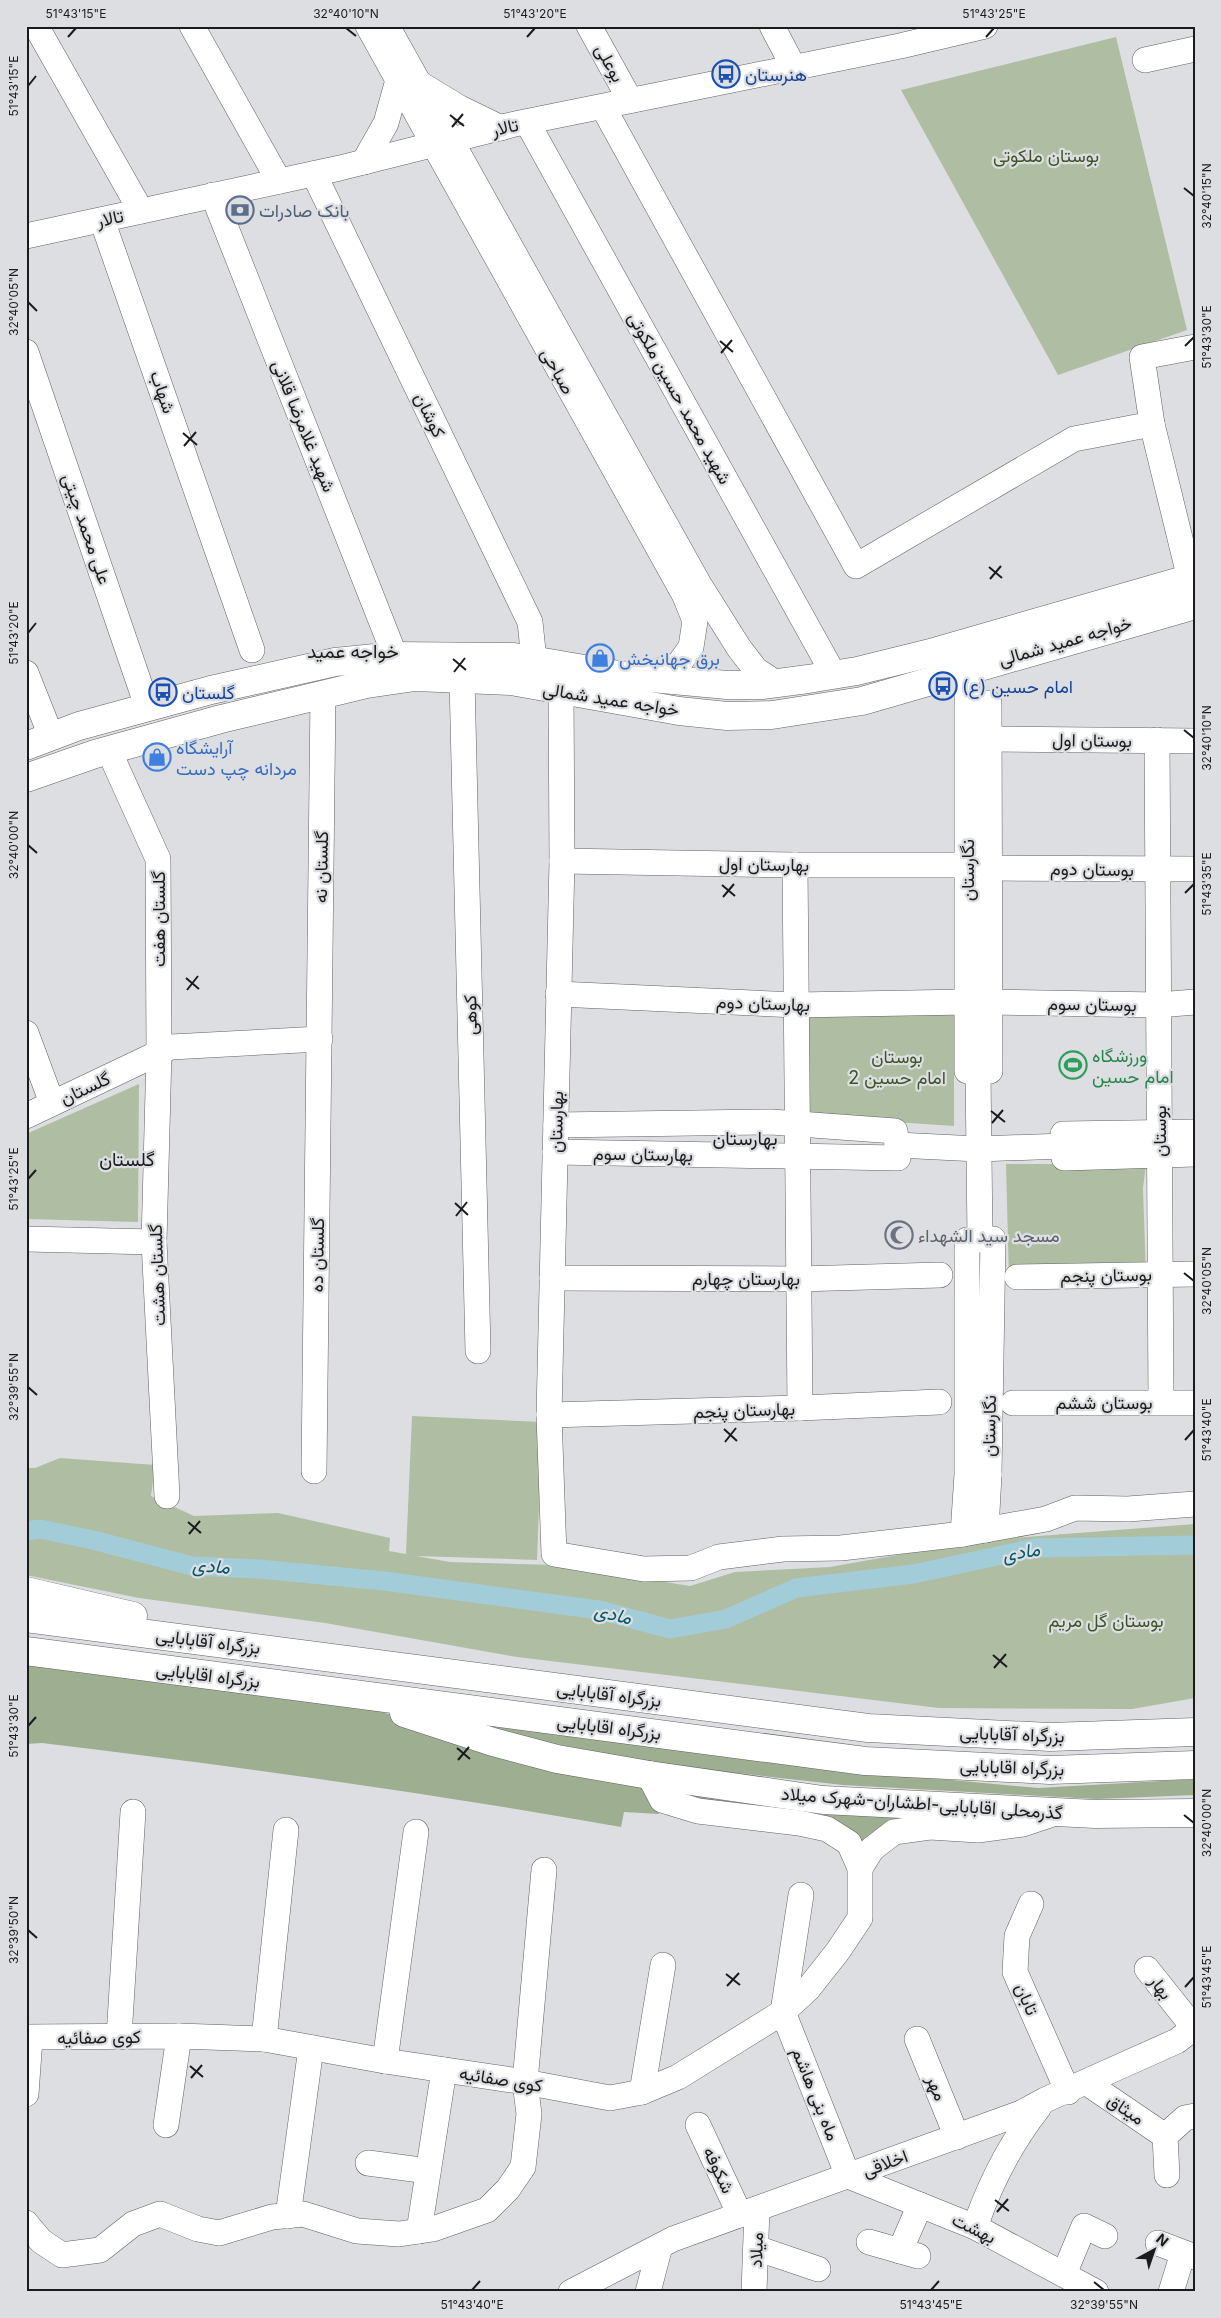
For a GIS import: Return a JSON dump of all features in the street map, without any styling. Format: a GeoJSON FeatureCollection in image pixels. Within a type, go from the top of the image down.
{"type":"FeatureCollection","features":[{"type":"Feature","properties":{"kind":"main road","name":"خواجه عمید شمالی"},"geometry":{"type":"LineString","coordinates":[[26,778],[94,754],[158,736],[331,692],[367,684],[415,677],[512,681],[680,711],[727,716],[772,715],[862,701],[967,670],[1193,587]]}},
{"type":"Feature","properties":{"kind":"main road","name":"خواجه عمید شمالی"},"geometry":{"type":"LineString","coordinates":[[26,746],[79,726],[147,706],[335,662],[395,656],[496,657],[534,660],[619,675],[727,686],[776,683],[857,671],[1193,587]]}},
{"type":"Feature","properties":{"kind":"main road"},"geometry":{"type":"LineString","coordinates":[[331,692],[335,662]]}},
{"type":"Feature","properties":{"kind":"main road"},"geometry":{"type":"LineString","coordinates":[[26,1591],[288,1652]]}},
{"type":"Feature","properties":{"kind":"main road","name":"بزرگراه آقابابایی"},"geometry":{"type":"LineString","coordinates":[[26,1618],[868,1728],[1050,1737],[1195,1732]]}},
{"type":"Feature","properties":{"kind":"main road","name":"بزرگراه اقابابایی"},"geometry":{"type":"LineString","coordinates":[[26,1651],[865,1760],[1050,1770],[1195,1765]]}},
{"type":"Feature","properties":{"kind":"main road","name":"گذرمحلی اقابابایی-اطشاران-شهرک میلاد"},"geometry":{"type":"LineString","coordinates":[[338,1692],[493,1742],[557,1759],[650,1775],[824,1800],[1095,1814],[1195,1813]]}},
{"type":"Feature","properties":{"kind":"street"},"geometry":{"type":"LineString","coordinates":[[36,26],[141,211]]}},
{"type":"Feature","properties":{"kind":"street"},"geometry":{"type":"LineString","coordinates":[[192,26],[279,181]]}},
{"type":"Feature","properties":{"kind":"street","name":"صباحی"},"geometry":{"type":"LineString","coordinates":[[368,26],[409,82],[662,537],[738,648],[756,670],[776,683]]}},
{"type":"Feature","properties":{"kind":"street","name":"صباحی"},"geometry":{"type":"LineString","coordinates":[[387,26],[409,82]]}},
{"type":"Feature","properties":{"kind":"street","name":"بوعلی"},"geometry":{"type":"LineString","coordinates":[[589,26],[630,100]]}},
{"type":"Feature","properties":{"kind":"street"},"geometry":{"type":"LineString","coordinates":[[772,26],[794,68]]}},
{"type":"Feature","properties":{"kind":"street","name":"تالار"},"geometry":{"type":"LineString","coordinates":[[26,236],[314,174],[527,122],[794,68],[924,33],[985,26]]}},
{"type":"Feature","properties":{"kind":"street"},"geometry":{"type":"LineString","coordinates":[[1145,60],[1195,49]]}},
{"type":"Feature","properties":{"kind":"street"},"geometry":{"type":"LineString","coordinates":[[364,162],[409,82],[501,128]]}},
{"type":"Feature","properties":{"kind":"street"},"geometry":{"type":"LineString","coordinates":[[603,107],[856,566],[1074,439],[1152,424]]}},
{"type":"Feature","properties":{"kind":"street","name":"شهید محمد حسین ملکوتی"},"geometry":{"type":"LineString","coordinates":[[527,122],[834,675]]}},
{"type":"Feature","properties":{"kind":"street","name":"کوشان"},"geometry":{"type":"LineString","coordinates":[[314,174],[530,622],[534,660]]}},
{"type":"Feature","properties":{"kind":"street","name":"شهید غلامرضا قلانی"},"geometry":{"type":"LineString","coordinates":[[213,196],[395,656]]}},
{"type":"Feature","properties":{"kind":"street","name":"شهاب"},"geometry":{"type":"LineString","coordinates":[[102,220],[252,650]]}},
{"type":"Feature","properties":{"kind":"street"},"geometry":{"type":"LineString","coordinates":[[1193,587],[1152,424],[1142,357],[1195,347]]}},
{"type":"Feature","properties":{"kind":"street","name":"علی محمد چیتی"},"geometry":{"type":"LineString","coordinates":[[26,352],[147,706]]}},
{"type":"Feature","properties":{"kind":"street","name":"صباحی"},"geometry":{"type":"LineString","coordinates":[[619,675],[664,670],[678,665],[691,647],[695,621],[662,537]]}},
{"type":"Feature","properties":{"kind":"street","name":"نگارستان"},"geometry":{"type":"LineString","coordinates":[[967,670],[967,703],[978,866],[978,1002],[973,1071],[978,1149],[980,1239],[967,1240],[978,1475],[975,1532]]}},
{"type":"Feature","properties":{"kind":"street"},"geometry":{"type":"LineString","coordinates":[[26,672],[51,736]]}},
{"type":"Feature","properties":{"kind":"street","name":"کوهی"},"geometry":{"type":"LineString","coordinates":[[462,679],[478,1351]]}},
{"type":"Feature","properties":{"kind":"street","name":"بهارستان"},"geometry":{"type":"LineString","coordinates":[[561,691],[562,861],[549,1415],[554,1554],[644,1569],[691,1568],[719,1557],[783,1548],[841,1548],[975,1532]]}},
{"type":"Feature","properties":{"kind":"street","name":"گلستان نه"},"geometry":{"type":"LineString","coordinates":[[320,1039],[331,692]]}},
{"type":"Feature","properties":{"kind":"street"},"geometry":{"type":"LineString","coordinates":[[967,703],[989,703],[989,739],[978,866]]}},
{"type":"Feature","properties":{"kind":"street","name":"بوستان اول"},"geometry":{"type":"LineString","coordinates":[[989,739],[1195,741]]}},
{"type":"Feature","properties":{"kind":"street","name":"بوستان"},"geometry":{"type":"LineString","coordinates":[[1157,740],[1161,1402]]}},
{"type":"Feature","properties":{"kind":"street","name":"گلستان هفت"},"geometry":{"type":"LineString","coordinates":[[115,764],[158,859],[159,1053]]}},
{"type":"Feature","properties":{"kind":"street","name":"بهارستان اول"},"geometry":{"type":"LineString","coordinates":[[562,861],[978,866]]}},
{"type":"Feature","properties":{"kind":"street"},"geometry":{"type":"LineString","coordinates":[[795,865],[800,1408]]}},
{"type":"Feature","properties":{"kind":"street","name":"بوستان دوم"},"geometry":{"type":"LineString","coordinates":[[978,866],[1157,870],[1195,869]]}},
{"type":"Feature","properties":{"kind":"street","name":"بهارستان دوم"},"geometry":{"type":"LineString","coordinates":[[558,994],[796,1005],[978,1002]]}},
{"type":"Feature","properties":{"kind":"street","name":"بوستان سوم"},"geometry":{"type":"LineString","coordinates":[[978,1002],[1158,1005],[1195,1002]]}},
{"type":"Feature","properties":{"kind":"street"},"geometry":{"type":"LineString","coordinates":[[26,1033],[52,1103]]}},
{"type":"Feature","properties":{"kind":"street","name":"گلستان"},"geometry":{"type":"LineString","coordinates":[[26,1116],[172,1047],[320,1039]]}},
{"type":"Feature","properties":{"kind":"street","name":"گلستان ده"},"geometry":{"type":"LineString","coordinates":[[314,1471],[320,1039]]}},
{"type":"Feature","properties":{"kind":"street","name":"گلستان هشت"},"geometry":{"type":"LineString","coordinates":[[159,1053],[154,1242],[167,1496]]}},
{"type":"Feature","properties":{"kind":"street","name":"بهارستان سوم"},"geometry":{"type":"LineString","coordinates":[[555,1152],[898,1158],[895,1131],[771,1122],[556,1125]]}},
{"type":"Feature","properties":{"kind":"street"},"geometry":{"type":"LineString","coordinates":[[1159,1143],[1195,1132]]}},
{"type":"Feature","properties":{"kind":"street"},"geometry":{"type":"LineString","coordinates":[[897,1145],[978,1149],[1064,1146],[1063,1134],[1159,1143],[1195,1154]]}},
{"type":"Feature","properties":{"kind":"street"},"geometry":{"type":"LineString","coordinates":[[26,1239],[154,1242]]}},
{"type":"Feature","properties":{"kind":"street","name":"بوستان پنجم"},"geometry":{"type":"LineString","coordinates":[[1017,1277],[1195,1274]]}},
{"type":"Feature","properties":{"kind":"street","name":"بهارستان چهارم"},"geometry":{"type":"LineString","coordinates":[[552,1278],[798,1278],[940,1275]]}},
{"type":"Feature","properties":{"kind":"street","name":"بهارستان پنجم"},"geometry":{"type":"LineString","coordinates":[[549,1415],[939,1402]]}},
{"type":"Feature","properties":{"kind":"street","name":"بوستان ششم"},"geometry":{"type":"LineString","coordinates":[[1013,1403],[1195,1403]]}},
{"type":"Feature","properties":{"kind":"street"},"geometry":{"type":"LineString","coordinates":[[975,1532],[1046,1519],[1075,1508],[1128,1509],[1195,1504]]}},
{"type":"Feature","properties":{"kind":"street"},"geometry":{"type":"LineString","coordinates":[[650,1775],[662,1800],[698,1811],[799,1823],[827,1829],[849,1843],[860,1868]]}},
{"type":"Feature","properties":{"kind":"street"},"geometry":{"type":"LineString","coordinates":[[119,2037],[132,1812]]}},
{"type":"Feature","properties":{"kind":"street"},"geometry":{"type":"LineString","coordinates":[[860,1868],[872,1849],[894,1832],[930,1828],[978,1830],[1023,1824],[1059,1812]]}},
{"type":"Feature","properties":{"kind":"street"},"geometry":{"type":"LineString","coordinates":[[264,2039],[286,1830]]}},
{"type":"Feature","properties":{"kind":"street"},"geometry":{"type":"LineString","coordinates":[[385,2061],[416,1832]]}},
{"type":"Feature","properties":{"kind":"street","name":"کوی صفائیه"},"geometry":{"type":"LineString","coordinates":[[28,2037],[179,2036],[264,2039],[610,2098],[642,2092],[678,2077],[783,2012],[808,1989],[838,1951],[860,1918],[860,1868]]}},
{"type":"Feature","properties":{"kind":"street"},"geometry":{"type":"LineString","coordinates":[[26,2223],[41,2241],[62,2255],[100,2250],[133,2224],[160,2214],[198,2229],[219,2233],[272,2217],[303,2214],[357,2231],[399,2234],[433,2229],[487,2210],[508,2189],[523,2167],[529,2114],[525,2082],[544,1870]]}},
{"type":"Feature","properties":{"kind":"street"},"geometry":{"type":"LineString","coordinates":[[783,2012],[801,1894]]}},
{"type":"Feature","properties":{"kind":"street","name":"تابان"},"geometry":{"type":"LineString","coordinates":[[1031,1904],[1017,1936],[1015,1972],[1078,2087]]}},
{"type":"Feature","properties":{"kind":"street"},"geometry":{"type":"LineString","coordinates":[[642,2092],[663,1965]]}},
{"type":"Feature","properties":{"kind":"street","name":"بهار"},"geometry":{"type":"LineString","coordinates":[[1147,1969],[1194,2028]]}},
{"type":"Feature","properties":{"kind":"street","name":"ماه بنی هاشم"},"geometry":{"type":"LineString","coordinates":[[783,2012],[848,2176]]}},
{"type":"Feature","properties":{"kind":"street","name":"اخلاقی"},"geometry":{"type":"LineString","coordinates":[[571,2292],[660,2246],[1021,2114],[1045,2100],[1078,2087],[1177,2041],[1194,2028]]}},
{"type":"Feature","properties":{"kind":"street"},"geometry":{"type":"LineString","coordinates":[[166,2125],[179,2036]]}},
{"type":"Feature","properties":{"kind":"street"},"geometry":{"type":"LineString","coordinates":[[26,2094],[28,2037]]}},
{"type":"Feature","properties":{"kind":"street","name":"مهر"},"geometry":{"type":"LineString","coordinates":[[917,2039],[957,2137]]}},
{"type":"Feature","properties":{"kind":"street"},"geometry":{"type":"LineString","coordinates":[[288,2216],[311,2048]]}},
{"type":"Feature","properties":{"kind":"street"},"geometry":{"type":"LineString","coordinates":[[419,2231],[444,2070]]}},
{"type":"Feature","properties":{"kind":"street","name":"میثاق"},"geometry":{"type":"LineString","coordinates":[[1078,2087],[1165,2136]]}},
{"type":"Feature","properties":{"kind":"street"},"geometry":{"type":"LineString","coordinates":[[975,2227],[996,2172],[1018,2134],[1045,2100]]}},
{"type":"Feature","properties":{"kind":"street"},"geometry":{"type":"LineString","coordinates":[[1167,2175],[1165,2136],[1186,2118],[1195,2116]]}},
{"type":"Feature","properties":{"kind":"street","name":"شکوفه"},"geometry":{"type":"LineString","coordinates":[[698,2126],[749,2212]]}},
{"type":"Feature","properties":{"kind":"street"},"geometry":{"type":"LineString","coordinates":[[368,2164],[428,2171]]}},
{"type":"Feature","properties":{"kind":"street","name":"بهشت"},"geometry":{"type":"LineString","coordinates":[[848,2176],[975,2227],[1096,2292]]}},
{"type":"Feature","properties":{"kind":"street"},"geometry":{"type":"LineString","coordinates":[[870,2242],[909,2254],[920,2204]]}},
{"type":"Feature","properties":{"kind":"street","name":"میلاد"},"geometry":{"type":"LineString","coordinates":[[749,2212],[756,2248],[754,2292]]}},
{"type":"Feature","properties":{"kind":"street"},"geometry":{"type":"LineString","coordinates":[[1064,2274],[1084,2226],[1105,2236]]}},
{"type":"Feature","properties":{"kind":"street"},"geometry":{"type":"LineString","coordinates":[[1158,2243],[1189,2255],[1171,2292]]}},
{"type":"Feature","properties":{"kind":"street"},"geometry":{"type":"LineString","coordinates":[[648,2292],[660,2246]]}},
{"type":"Feature","properties":{"kind":"street"},"geometry":{"type":"LineString","coordinates":[[756,2248],[818,2269]]}},
{"type":"Feature","properties":{"kind":"green space","name":"بوستان ملکوتی"},"geometry":{"type":"Polygon","coordinates":[[[1116,37],[1187,330],[1058,375],[901,90],[1116,37]]]}},
{"type":"Feature","properties":{"kind":"green space","name":"بوستان امام حسین 2"},"geometry":{"type":"Polygon","coordinates":[[[954,1009],[954,1126],[804,1116],[809,1014],[954,1009]]]}},
{"type":"Feature","properties":{"kind":"green space"},"geometry":{"type":"Polygon","coordinates":[[[139,1084],[138,1222],[26,1219],[26,1134],[139,1084]]]}},
{"type":"Feature","properties":{"kind":"green space"},"geometry":{"type":"Polygon","coordinates":[[[1006,1164],[1146,1164],[1143,1188],[1146,1277],[1009,1280],[1006,1164]]]}},
{"type":"Feature","properties":{"kind":"green space","name":"بوستان گل مریم"},"geometry":{"type":"Polygon","coordinates":[[[412,1416],[542,1422],[537,1560],[416,1556],[450,1562],[557,1565],[690,1586],[735,1572],[830,1567],[975,1541],[1195,1524],[1195,1698],[1132,1709],[939,1708],[517,1657],[325,1623],[139,1598],[26,1575],[26,1468],[35,1468],[60,1458],[155,1465],[151,1496],[194,1516],[278,1513],[390,1538],[389,1551],[406,1554],[412,1416]]]}},
{"type":"Feature","properties":{"kind":"green space"},"geometry":{"type":"Polygon","coordinates":[[[26,1657],[358,1704],[449,1734],[644,1781],[659,1814],[624,1812],[621,1827],[477,1803],[260,1771],[42,1743],[26,1744],[26,1657]]]}},
{"type":"Feature","properties":{"kind":"green space"},"geometry":{"type":"Polygon","coordinates":[[[457,1719],[866,1772],[1038,1788],[1195,1779],[1195,1795],[1096,1799],[843,1785],[674,1766],[550,1743],[457,1719]]]}},
{"type":"Feature","properties":{"kind":"green space"},"geometry":{"type":"Polygon","coordinates":[[[666,1789],[980,1812],[861,1852],[845,1829],[823,1814],[709,1802],[666,1789]]]}},
{"type":"Feature","properties":{"kind":"waterway","name":"مادی"},"geometry":{"type":"LineString","coordinates":[[26,1531],[40,1529],[93,1540],[192,1566],[259,1569],[384,1581],[599,1610],[670,1629],[726,1619],[796,1588],[913,1574],[1035,1548],[1195,1545]]}},
{"type":"Feature","properties":{"kind":"place","name":"هنرستان"},"geometry":{"type":"Point","coordinates":[726,74]}},
{"type":"Feature","properties":{"kind":"place","name":"بانک صادرات"},"geometry":{"type":"Point","coordinates":[240,210]}},
{"type":"Feature","properties":{"kind":"place","name":"برق جهانبخش"},"geometry":{"type":"Point","coordinates":[600,658]}},
{"type":"Feature","properties":{"kind":"place","name":"امام حسین (ع)"},"geometry":{"type":"Point","coordinates":[943,686]}},
{"type":"Feature","properties":{"kind":"place","name":"گلستان"},"geometry":{"type":"Point","coordinates":[163,692]}},
{"type":"Feature","properties":{"kind":"place","name":"آرایشگاه مردانه چپ دست"},"geometry":{"type":"Point","coordinates":[157,757]}},
{"type":"Feature","properties":{"kind":"place","name":"ورزشگاه امام حسین"},"geometry":{"type":"Point","coordinates":[1073,1065]}},
{"type":"Feature","properties":{"kind":"place","name":"مسجد سید الشهداء"},"geometry":{"type":"Point","coordinates":[899,1235]}},
{"type":"Feature","properties":{"kind":"district","name":"خواجه عمید"},"geometry":{"type":"Point","coordinates":[353,651]}},
{"type":"Feature","properties":{"kind":"district","name":"بهارستان"},"geometry":{"type":"Point","coordinates":[745,1138]}},
{"type":"Feature","properties":{"kind":"district","name":"گلستان"},"geometry":{"type":"Point","coordinates":[127,1159]}}]}
